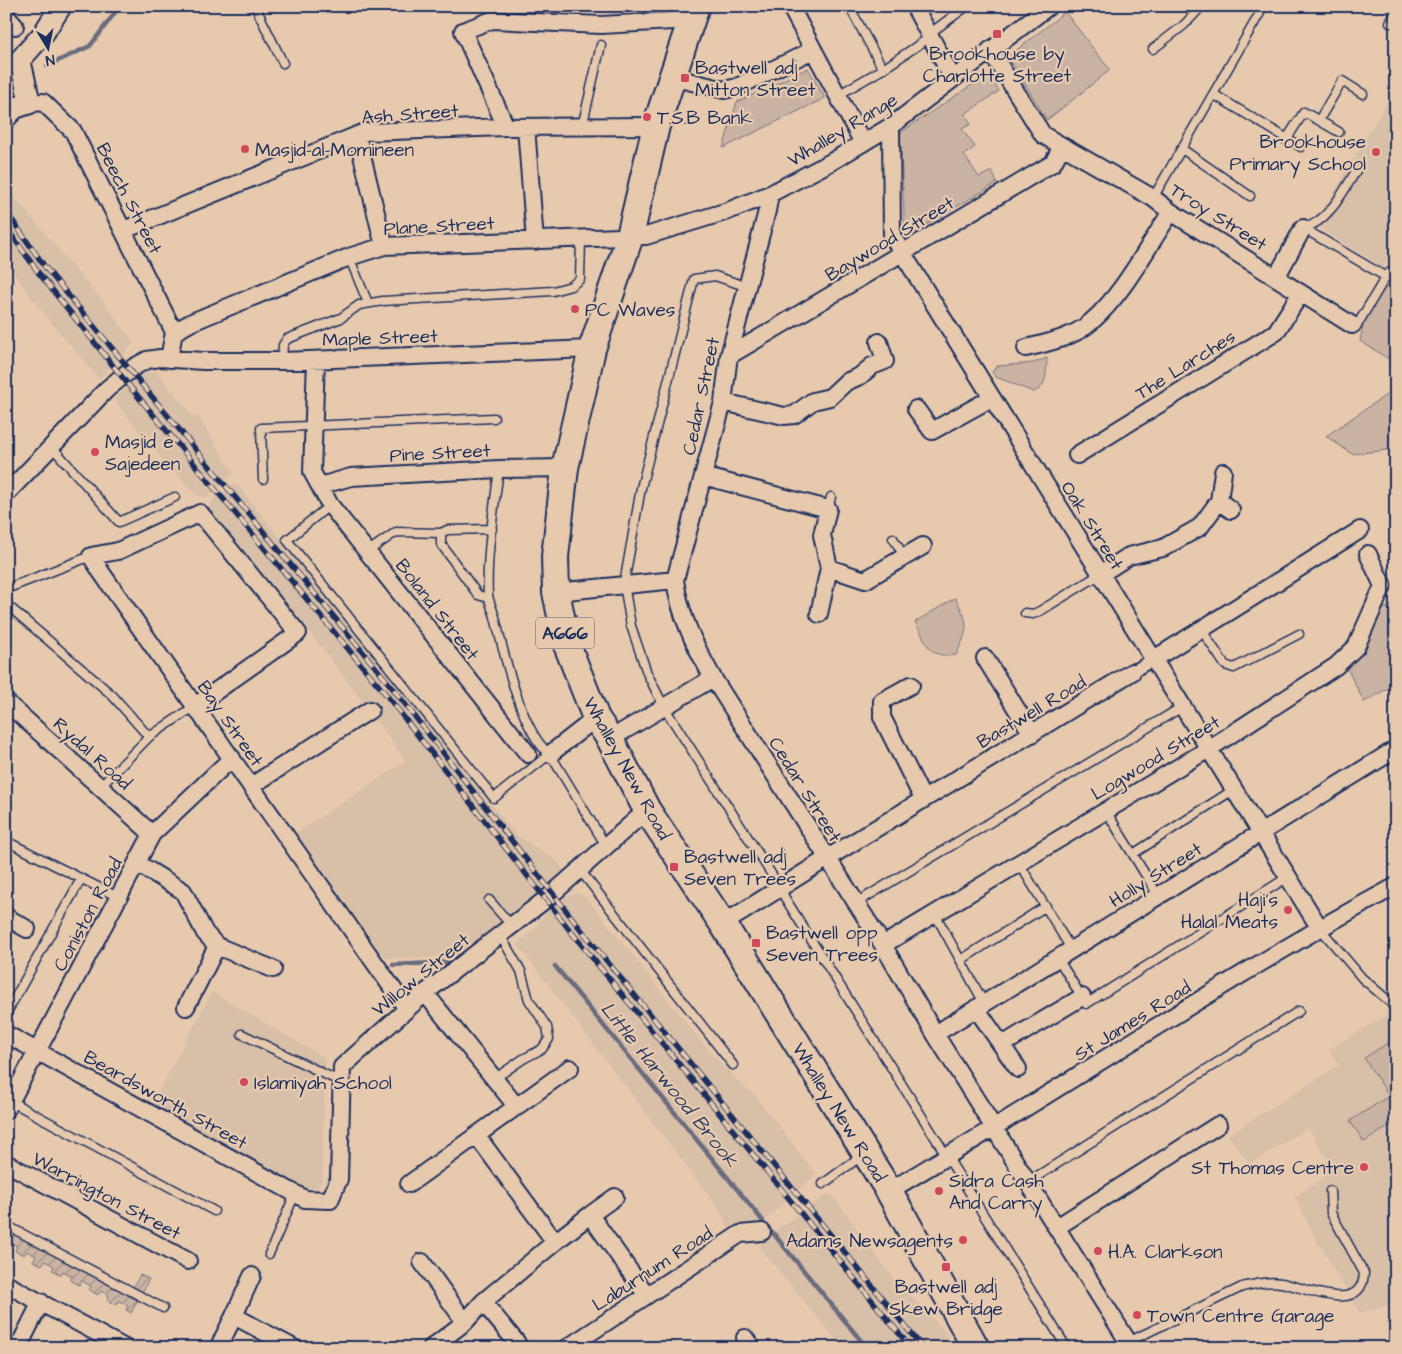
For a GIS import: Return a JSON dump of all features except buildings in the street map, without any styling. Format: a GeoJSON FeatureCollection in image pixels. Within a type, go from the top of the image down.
{"type":"FeatureCollection","features":[{"type":"Feature","properties":{"kind":"highway","name":"Whalley New Road"},"geometry":{"type":"LineString","coordinates":[[694,13],[656,126],[630,236],[592,349],[565,468],[556,557],[556,592],[567,645],[603,729],[647,810],[723,924],[890,1191],[976,1348]]}},
{"type":"Feature","properties":{"kind":"street"},"geometry":{"type":"LineString","coordinates":[[6,117],[15,108],[30,103],[13,62],[43,34],[61,6]]}},
{"type":"Feature","properties":{"kind":"street"},"geometry":{"type":"LineString","coordinates":[[790,6],[864,143]]}},
{"type":"Feature","properties":{"kind":"street"},"geometry":{"type":"LineString","coordinates":[[914,6],[954,79]]}},
{"type":"Feature","properties":{"kind":"street","name":"Whalley Range"},"geometry":{"type":"LineString","coordinates":[[630,236],[646,236],[728,211],[770,194],[864,143],[891,126],[1049,6]]}},
{"type":"Feature","properties":{"kind":"street"},"geometry":{"type":"LineString","coordinates":[[506,127],[463,30],[492,20],[601,26],[694,13]]}},
{"type":"Feature","properties":{"kind":"street"},"geometry":{"type":"LineString","coordinates":[[672,77],[724,90],[737,87],[813,50]]}},
{"type":"Feature","properties":{"kind":"street","name":"Troy Street"},"geometry":{"type":"LineString","coordinates":[[990,50],[1043,135],[1153,198],[1171,212],[1277,276],[1354,326]]}},
{"type":"Feature","properties":{"kind":"street","name":"Beech Street"},"geometry":{"type":"LineString","coordinates":[[30,103],[43,102],[74,131],[174,332]]}},
{"type":"Feature","properties":{"kind":"street","name":"Ash Street"},"geometry":{"type":"LineString","coordinates":[[124,230],[365,132],[506,127],[656,126]]}},
{"type":"Feature","properties":{"kind":"street","name":"Oak Street"},"geometry":{"type":"LineString","coordinates":[[891,126],[892,236],[1100,575],[1154,659],[1207,750],[1319,927]]}},
{"type":"Feature","properties":{"kind":"street"},"geometry":{"type":"LineString","coordinates":[[526,127],[535,241]]}},
{"type":"Feature","properties":{"kind":"street"},"geometry":{"type":"LineString","coordinates":[[357,135],[384,246]]}},
{"type":"Feature","properties":{"kind":"street","name":"Baywood Street"},"geometry":{"type":"LineString","coordinates":[[729,356],[1054,163],[1062,146]]}},
{"type":"Feature","properties":{"kind":"street","name":"Cedar Street"},"geometry":{"type":"LineString","coordinates":[[770,194],[729,356],[723,402],[675,580],[678,601],[694,643],[713,678],[883,945],[935,1034],[1057,1227],[1126,1346]]}},
{"type":"Feature","properties":{"kind":"street"},"geometry":{"type":"LineString","coordinates":[[1026,348],[1069,335],[1090,323],[1119,289],[1171,212]]}},
{"type":"Feature","properties":{"kind":"street"},"geometry":{"type":"LineString","coordinates":[[1277,276],[1303,228]]}},
{"type":"Feature","properties":{"kind":"street","name":"Plane Street"},"geometry":{"type":"LineString","coordinates":[[174,332],[192,322],[349,257],[384,246],[630,236]]}},
{"type":"Feature","properties":{"kind":"street","name":"The Larches"},"geometry":{"type":"LineString","coordinates":[[1077,456],[1276,332],[1301,293]]}},
{"type":"Feature","properties":{"kind":"street"},"geometry":{"type":"LineString","coordinates":[[169,359],[174,332]]}},
{"type":"Feature","properties":{"kind":"street"},"geometry":{"type":"LineString","coordinates":[[723,402],[784,416],[794,415],[813,401],[830,397],[846,382],[860,376],[872,366],[885,361],[879,342]]}},
{"type":"Feature","properties":{"kind":"street","name":"Maple Street"},"geometry":{"type":"LineString","coordinates":[[6,494],[107,389],[134,367],[147,360],[282,361],[592,349]]}},
{"type":"Feature","properties":{"kind":"street","name":"Boland Street"},"geometry":{"type":"LineString","coordinates":[[316,360],[312,472],[330,505],[528,754]]}},
{"type":"Feature","properties":{"kind":"street"},"geometry":{"type":"LineString","coordinates":[[916,408],[932,431],[992,398]]}},
{"type":"Feature","properties":{"kind":"street","name":"Pine Street"},"geometry":{"type":"LineString","coordinates":[[320,486],[351,477],[499,469],[565,468]]}},
{"type":"Feature","properties":{"kind":"street"},"geometry":{"type":"LineString","coordinates":[[1100,575],[1128,556],[1164,548],[1200,526],[1225,505],[1223,472]]}},
{"type":"Feature","properties":{"kind":"street"},"geometry":{"type":"LineString","coordinates":[[703,476],[830,503],[822,535],[829,568],[819,614]]}},
{"type":"Feature","properties":{"kind":"street"},"geometry":{"type":"LineString","coordinates":[[91,556],[118,551],[200,513],[298,633],[195,706]]}},
{"type":"Feature","properties":{"kind":"street","name":"Bastwell Road"},"geometry":{"type":"LineString","coordinates":[[723,924],[826,858],[1032,734],[1360,530]]}},
{"type":"Feature","properties":{"kind":"street"},"geometry":{"type":"LineString","coordinates":[[829,568],[865,580],[923,546]]}},
{"type":"Feature","properties":{"kind":"street","name":"Logwood Street"},"geometry":{"type":"LineString","coordinates":[[883,945],[1207,750],[1336,666],[1356,647],[1383,586],[1368,554]]}},
{"type":"Feature","properties":{"kind":"street","name":"Bay Street"},"geometry":{"type":"LineString","coordinates":[[91,556],[407,1009]]}},
{"type":"Feature","properties":{"kind":"street"},"geometry":{"type":"LineString","coordinates":[[556,592],[675,580]]}},
{"type":"Feature","properties":{"kind":"street"},"geometry":{"type":"LineString","coordinates":[[985,658],[1032,734]]}},
{"type":"Feature","properties":{"kind":"street"},"geometry":{"type":"LineString","coordinates":[[550,754],[603,729],[664,707],[713,678]]}},
{"type":"Feature","properties":{"kind":"street"},"geometry":{"type":"LineString","coordinates":[[911,685],[882,701],[882,717],[923,799]]}},
{"type":"Feature","properties":{"kind":"street","name":"Rydal Road"},"geometry":{"type":"LineString","coordinates":[[6,702],[152,834]]}},
{"type":"Feature","properties":{"kind":"street"},"geometry":{"type":"LineString","coordinates":[[252,786],[370,710]]}},
{"type":"Feature","properties":{"kind":"street","name":"Holly Street"},"geometry":{"type":"LineString","coordinates":[[935,1034],[1396,749]]}},
{"type":"Feature","properties":{"kind":"street","name":"Coniston Road"},"geometry":{"type":"LineString","coordinates":[[8,1104],[152,834],[232,758]]}},
{"type":"Feature","properties":{"kind":"street","name":"Willow Street"},"geometry":{"type":"LineString","coordinates":[[300,1197],[330,1200],[339,1179],[342,1067],[425,993],[580,870],[647,810]]}},
{"type":"Feature","properties":{"kind":"street"},"geometry":{"type":"LineString","coordinates":[[137,863],[183,891],[205,933],[217,946],[273,969]]}},
{"type":"Feature","properties":{"kind":"street","name":"St James Road"},"geometry":{"type":"LineString","coordinates":[[890,1191],[995,1129],[1319,927],[1396,886]]}},
{"type":"Feature","properties":{"kind":"street"},"geometry":{"type":"LineString","coordinates":[[6,917],[27,929]]}},
{"type":"Feature","properties":{"kind":"street"},"geometry":{"type":"LineString","coordinates":[[186,1007],[217,946]]}},
{"type":"Feature","properties":{"kind":"street"},"geometry":{"type":"LineString","coordinates":[[425,993],[517,1107]]}},
{"type":"Feature","properties":{"kind":"street"},"geometry":{"type":"LineString","coordinates":[[1002,1045],[1082,997]]}},
{"type":"Feature","properties":{"kind":"street"},"geometry":{"type":"LineString","coordinates":[[980,1005],[1002,1045],[1018,1069]]}},
{"type":"Feature","properties":{"kind":"street","name":"Beardsworth Street"},"geometry":{"type":"LineString","coordinates":[[6,1034],[300,1197]]}},
{"type":"Feature","properties":{"kind":"street"},"geometry":{"type":"LineString","coordinates":[[409,1184],[570,1068]]}},
{"type":"Feature","properties":{"kind":"street"},"geometry":{"type":"LineString","coordinates":[[1057,1227],[1218,1125]]}},
{"type":"Feature","properties":{"kind":"street"},"geometry":{"type":"LineString","coordinates":[[477,1136],[555,1242]]}},
{"type":"Feature","properties":{"kind":"street","name":"Warrington Street"},"geometry":{"type":"LineString","coordinates":[[6,1163],[188,1262]]}},
{"type":"Feature","properties":{"kind":"street"},"geometry":{"type":"LineString","coordinates":[[432,1348],[465,1322],[483,1302],[555,1242],[615,1197]]}},
{"type":"Feature","properties":{"kind":"street"},"geometry":{"type":"LineString","coordinates":[[590,1215],[646,1294]]}},
{"type":"Feature","properties":{"kind":"street","name":"Laburnum Road"},"geometry":{"type":"LineString","coordinates":[[567,1348],[646,1294],[740,1234],[762,1232]]}},
{"type":"Feature","properties":{"kind":"street"},"geometry":{"type":"LineString","coordinates":[[422,1262],[465,1322]]}},
{"type":"Feature","properties":{"kind":"street"},"geometry":{"type":"LineString","coordinates":[[218,1348],[252,1276]]}},
{"type":"Feature","properties":{"kind":"street"},"geometry":{"type":"LineString","coordinates":[[6,1284],[125,1348]]}},
{"type":"Feature","properties":{"kind":"street"},"geometry":{"type":"LineString","coordinates":[[18,1348],[41,1302]]}},
{"type":"Feature","properties":{"kind":"street"},"geometry":{"type":"LineString","coordinates":[[483,1302],[517,1343]]}},
{"type":"Feature","properties":{"kind":"street"},"geometry":{"type":"LineString","coordinates":[[234,1316],[294,1348]]}},
{"type":"Feature","properties":{"kind":"lane"},"geometry":{"type":"LineString","coordinates":[[255,6],[283,63]]}},
{"type":"Feature","properties":{"kind":"lane"},"geometry":{"type":"LineString","coordinates":[[849,6],[883,69]]}},
{"type":"Feature","properties":{"kind":"lane"},"geometry":{"type":"LineString","coordinates":[[838,95],[883,69],[967,6]]}},
{"type":"Feature","properties":{"kind":"lane"},"geometry":{"type":"LineString","coordinates":[[1153,49],[1184,25],[1202,6]]}},
{"type":"Feature","properties":{"kind":"lane"},"geometry":{"type":"LineString","coordinates":[[1390,23],[1396,12]]}},
{"type":"Feature","properties":{"kind":"lane"},"geometry":{"type":"LineString","coordinates":[[1153,198],[1260,13]]}},
{"type":"Feature","properties":{"kind":"lane"},"geometry":{"type":"LineString","coordinates":[[582,127],[601,45]]}},
{"type":"Feature","properties":{"kind":"lane"},"geometry":{"type":"LineString","coordinates":[[1319,120],[1342,81],[1363,94]]}},
{"type":"Feature","properties":{"kind":"lane"},"geometry":{"type":"LineString","coordinates":[[1213,94],[1301,148]]}},
{"type":"Feature","properties":{"kind":"lane"},"geometry":{"type":"LineString","coordinates":[[1286,140],[1304,112],[1339,132]]}},
{"type":"Feature","properties":{"kind":"lane"},"geometry":{"type":"LineString","coordinates":[[1182,148],[1250,196]]}},
{"type":"Feature","properties":{"kind":"lane"},"geometry":{"type":"LineString","coordinates":[[1303,228],[1318,222],[1333,205],[1357,169]]}},
{"type":"Feature","properties":{"kind":"lane"},"geometry":{"type":"LineString","coordinates":[[1303,228],[1387,275],[1354,326]]}},
{"type":"Feature","properties":{"kind":"lane"},"geometry":{"type":"LineString","coordinates":[[282,361],[283,345],[287,339],[341,318],[355,307],[368,303],[553,291],[572,286],[580,279],[581,239]]}},
{"type":"Feature","properties":{"kind":"lane"},"geometry":{"type":"LineString","coordinates":[[349,257],[368,303]]}},
{"type":"Feature","properties":{"kind":"lane"},"geometry":{"type":"LineString","coordinates":[[746,286],[715,276],[694,279],[641,488],[624,584],[631,626],[648,674],[664,707],[781,888],[785,898],[1067,1348]]}},
{"type":"Feature","properties":{"kind":"lane"},"geometry":{"type":"LineString","coordinates":[[264,479],[261,428],[494,418]]}},
{"type":"Feature","properties":{"kind":"lane"},"geometry":{"type":"LineString","coordinates":[[52,447],[119,522],[175,497]]}},
{"type":"Feature","properties":{"kind":"lane"},"geometry":{"type":"LineString","coordinates":[[499,469],[492,529],[488,598],[517,696],[541,748],[550,754],[606,846]]}},
{"type":"Feature","properties":{"kind":"lane"},"geometry":{"type":"LineString","coordinates":[[330,505],[287,540],[494,798],[550,754]]}},
{"type":"Feature","properties":{"kind":"lane"},"geometry":{"type":"LineString","coordinates":[[367,552],[380,541],[396,532],[441,533],[447,530],[492,529]]}},
{"type":"Feature","properties":{"kind":"lane"},"geometry":{"type":"LineString","coordinates":[[441,533],[441,544],[478,594],[488,598]]}},
{"type":"Feature","properties":{"kind":"lane"},"geometry":{"type":"LineString","coordinates":[[893,538],[904,556]]}},
{"type":"Feature","properties":{"kind":"lane"},"geometry":{"type":"LineString","coordinates":[[6,589],[91,556]]}},
{"type":"Feature","properties":{"kind":"lane"},"geometry":{"type":"LineString","coordinates":[[1025,613],[1033,614],[1040,611],[1100,575]]}},
{"type":"Feature","properties":{"kind":"lane"},"geometry":{"type":"LineString","coordinates":[[6,604],[112,695],[149,737]]}},
{"type":"Feature","properties":{"kind":"lane"},"geometry":{"type":"LineString","coordinates":[[1201,629],[1225,665],[1234,668],[1299,634]]}},
{"type":"Feature","properties":{"kind":"lane"},"geometry":{"type":"LineString","coordinates":[[100,787],[149,737],[195,706]]}},
{"type":"Feature","properties":{"kind":"lane"},"geometry":{"type":"LineString","coordinates":[[855,903],[1182,706]]}},
{"type":"Feature","properties":{"kind":"lane"},"geometry":{"type":"LineString","coordinates":[[1132,854],[1233,790]]}},
{"type":"Feature","properties":{"kind":"lane"},"geometry":{"type":"LineString","coordinates":[[1106,811],[1158,896]]}},
{"type":"Feature","properties":{"kind":"lane"},"geometry":{"type":"LineString","coordinates":[[6,840],[118,897]]}},
{"type":"Feature","properties":{"kind":"lane"},"geometry":{"type":"LineString","coordinates":[[1019,863],[1046,906],[1086,1004],[1288,877]]}},
{"type":"Feature","properties":{"kind":"lane"},"geometry":{"type":"LineString","coordinates":[[580,870],[733,1066]]}},
{"type":"Feature","properties":{"kind":"lane"},"geometry":{"type":"LineString","coordinates":[[6,1014],[81,878]]}},
{"type":"Feature","properties":{"kind":"lane"},"geometry":{"type":"LineString","coordinates":[[489,900],[506,930],[529,1000],[547,1027],[549,1039],[542,1049],[523,1059],[494,1079]]}},
{"type":"Feature","properties":{"kind":"lane"},"geometry":{"type":"LineString","coordinates":[[960,960],[1046,906]]}},
{"type":"Feature","properties":{"kind":"lane"},"geometry":{"type":"LineString","coordinates":[[935,914],[960,960],[980,1005]]}},
{"type":"Feature","properties":{"kind":"lane"},"geometry":{"type":"LineString","coordinates":[[1319,927],[1362,978],[1391,1003],[1395,1010]]}},
{"type":"Feature","properties":{"kind":"lane"},"geometry":{"type":"LineString","coordinates":[[1028,1182],[1298,1011]]}},
{"type":"Feature","properties":{"kind":"lane"},"geometry":{"type":"LineString","coordinates":[[242,1034],[341,1082]]}},
{"type":"Feature","properties":{"kind":"lane"},"geometry":{"type":"LineString","coordinates":[[8,1104],[214,1211]]}},
{"type":"Feature","properties":{"kind":"lane"},"geometry":{"type":"LineString","coordinates":[[822,1184],[866,1153]]}},
{"type":"Feature","properties":{"kind":"lane"},"geometry":{"type":"LineString","coordinates":[[1126,1346],[1242,1287],[1279,1283],[1338,1298],[1355,1291],[1363,1281],[1364,1273],[1331,1213],[1330,1191]]}},
{"type":"Feature","properties":{"kind":"lane"},"geometry":{"type":"LineString","coordinates":[[269,1254],[300,1197]]}},
{"type":"Feature","properties":{"kind":"lane"},"geometry":{"type":"LineString","coordinates":[[6,1225],[163,1308]]}},
{"type":"Feature","properties":{"kind":"shaded area"},"geometry":{"type":"Polygon","coordinates":[[[1065,12],[1110,70],[1047,120],[1008,57],[1065,12]]]}},
{"type":"Feature","properties":{"kind":"shaded area"},"geometry":{"type":"Polygon","coordinates":[[[808,68],[825,98],[723,148],[737,102],[808,68]]]}},
{"type":"Feature","properties":{"kind":"shaded area"},"geometry":{"type":"Polygon","coordinates":[[[988,74],[999,91],[965,114],[971,124],[962,129],[975,147],[964,155],[979,177],[992,171],[997,183],[905,237],[900,133],[988,74]]]}},
{"type":"Feature","properties":{"kind":"shaded area","name":"Brookhouse Primary School"},"geometry":{"type":"Polygon","coordinates":[[[1396,87],[1396,243],[1383,268],[1321,229],[1319,217],[1396,87]]]}},
{"type":"Feature","properties":{"kind":"shaded area"},"geometry":{"type":"Polygon","coordinates":[[[6,188],[106,305],[134,343],[99,379],[48,319],[6,263],[6,188]]]}},
{"type":"Feature","properties":{"kind":"shaded area"},"geometry":{"type":"Polygon","coordinates":[[[1396,254],[1396,449],[1352,454],[1326,436],[1392,391],[1395,363],[1360,341],[1363,326],[1396,254]]]}},
{"type":"Feature","properties":{"kind":"shaded area"},"geometry":{"type":"Polygon","coordinates":[[[1047,358],[1044,383],[1038,390],[1033,392],[996,377],[992,372],[997,366],[1033,363],[1047,358]]]}},
{"type":"Feature","properties":{"kind":"shaded area"},"geometry":{"type":"Polygon","coordinates":[[[156,371],[194,417],[198,416],[234,474],[206,498],[196,495],[161,458],[114,400],[140,375],[156,371]]]}},
{"type":"Feature","properties":{"kind":"shaded area"},"geometry":{"type":"Polygon","coordinates":[[[237,484],[515,834],[556,860],[567,873],[520,912],[517,910],[458,957],[385,958],[296,833],[406,761],[330,658],[209,507],[214,499],[229,487],[237,484]]]}},
{"type":"Feature","properties":{"kind":"shaded area"},"geometry":{"type":"Polygon","coordinates":[[[955,598],[965,620],[966,626],[963,639],[956,655],[939,654],[934,652],[926,643],[915,622],[955,598]]]}},
{"type":"Feature","properties":{"kind":"shaded area"},"geometry":{"type":"Polygon","coordinates":[[[1396,604],[1396,684],[1364,702],[1348,670],[1362,651],[1383,609],[1396,604]]]}},
{"type":"Feature","properties":{"kind":"shaded area"},"geometry":{"type":"Polygon","coordinates":[[[577,893],[585,896],[710,1052],[757,1098],[816,1174],[757,1228],[744,1225],[729,1229],[719,1209],[517,944],[534,929],[548,911],[568,896],[577,893]]]}},
{"type":"Feature","properties":{"kind":"shaded area","name":"Islamiyah School"},"geometry":{"type":"Polygon","coordinates":[[[212,992],[325,1058],[322,1180],[317,1188],[305,1188],[151,1106],[212,992]]]}},
{"type":"Feature","properties":{"kind":"shaded area","name":"St Thomas Centre"},"geometry":{"type":"Polygon","coordinates":[[[1396,996],[1396,1303],[1360,1313],[1317,1241],[1295,1197],[1334,1170],[1308,1128],[1250,1164],[1228,1135],[1339,1065],[1329,1049],[1384,1017],[1396,996]]]}},
{"type":"Feature","properties":{"kind":"shaded area"},"geometry":{"type":"Polygon","coordinates":[[[1396,1038],[1396,1122],[1364,1142],[1350,1121],[1389,1096],[1364,1058],[1396,1038]]]}},
{"type":"Feature","properties":{"kind":"shaded area"},"geometry":{"type":"Polygon","coordinates":[[[827,1194],[833,1196],[891,1275],[942,1328],[955,1348],[843,1348],[759,1248],[765,1238],[827,1194]]]}},
{"type":"Feature","properties":{"kind":"shaded area"},"geometry":{"type":"Polygon","coordinates":[[[6,1228],[138,1300],[131,1313],[126,1310],[128,1306],[119,1301],[116,1305],[107,1300],[109,1296],[101,1291],[98,1295],[89,1290],[91,1286],[82,1281],[79,1285],[70,1280],[72,1276],[63,1271],[61,1275],[52,1270],[54,1266],[45,1261],[42,1265],[33,1261],[36,1256],[27,1251],[24,1255],[15,1251],[17,1246],[8,1241],[6,1244],[6,1228]]]}},
{"type":"Feature","properties":{"kind":"shaded area"},"geometry":{"type":"Polygon","coordinates":[[[140,1275],[149,1279],[142,1293],[133,1288],[140,1275]]]}},
{"type":"Feature","properties":{"kind":"waterway"},"geometry":{"type":"LineString","coordinates":[[47,66],[90,46],[120,6]]}},
{"type":"Feature","properties":{"kind":"waterway","name":"Little Harwood Brook"},"geometry":{"type":"LineString","coordinates":[[393,965],[453,962]]}},
{"type":"Feature","properties":{"kind":"waterway","name":"Little Harwood Brook"},"geometry":{"type":"LineString","coordinates":[[555,966],[763,1221]]}},
{"type":"Feature","properties":{"kind":"waterway","name":"Little Harwood Brook"},"geometry":{"type":"LineString","coordinates":[[773,1233],[867,1348]]}},
{"type":"Feature","properties":{"kind":"railway"},"geometry":{"type":"LineString","coordinates":[[6,211],[45,267],[391,686],[579,927],[923,1348]]}},
{"type":"Feature","properties":{"kind":"railway"},"geometry":{"type":"LineString","coordinates":[[6,227],[38,272],[131,388],[384,692],[572,933],[911,1348]]}},
{"type":"Feature","properties":{"kind":"place","name":"Brookhouse by Charlotte Street"},"geometry":{"type":"Point","coordinates":[997,34]}},
{"type":"Feature","properties":{"kind":"place","name":"Bastwell adj Mitton Street"},"geometry":{"type":"Point","coordinates":[685,78]}},
{"type":"Feature","properties":{"kind":"place","name":"T.S.B Bank"},"geometry":{"type":"Point","coordinates":[647,117]}},
{"type":"Feature","properties":{"kind":"place","name":"Masjid-al-Momineen"},"geometry":{"type":"Point","coordinates":[245,149]}},
{"type":"Feature","properties":{"kind":"place","name":"Brookhouse Primary School"},"geometry":{"type":"Point","coordinates":[1376,152]}},
{"type":"Feature","properties":{"kind":"place","name":"PC Waves"},"geometry":{"type":"Point","coordinates":[575,309]}},
{"type":"Feature","properties":{"kind":"place","name":"Masjid e Sajedeen"},"geometry":{"type":"Point","coordinates":[95,452]}},
{"type":"Feature","properties":{"kind":"place","name":"Bastwell adj Seven Trees"},"geometry":{"type":"Point","coordinates":[674,867]}},
{"type":"Feature","properties":{"kind":"place","name":"Haji's Halal Meats"},"geometry":{"type":"Point","coordinates":[1288,910]}},
{"type":"Feature","properties":{"kind":"place","name":"Bastwell opp Seven Trees"},"geometry":{"type":"Point","coordinates":[756,943]}},
{"type":"Feature","properties":{"kind":"place","name":"Islamiyah School"},"geometry":{"type":"Point","coordinates":[244,1082]}},
{"type":"Feature","properties":{"kind":"place","name":"St Thomas Centre"},"geometry":{"type":"Point","coordinates":[1364,1167]}},
{"type":"Feature","properties":{"kind":"place","name":"Sidra Cash And Carry"},"geometry":{"type":"Point","coordinates":[939,1191]}},
{"type":"Feature","properties":{"kind":"place","name":"Adams Newsagents"},"geometry":{"type":"Point","coordinates":[963,1240]}},
{"type":"Feature","properties":{"kind":"place","name":"H.A. Clarkson"},"geometry":{"type":"Point","coordinates":[1098,1251]}},
{"type":"Feature","properties":{"kind":"place","name":"Bastwell adj Skew Bridge"},"geometry":{"type":"Point","coordinates":[946,1267]}},
{"type":"Feature","properties":{"kind":"place","name":"Town Centre Garage"},"geometry":{"type":"Point","coordinates":[1137,1315]}}]}
